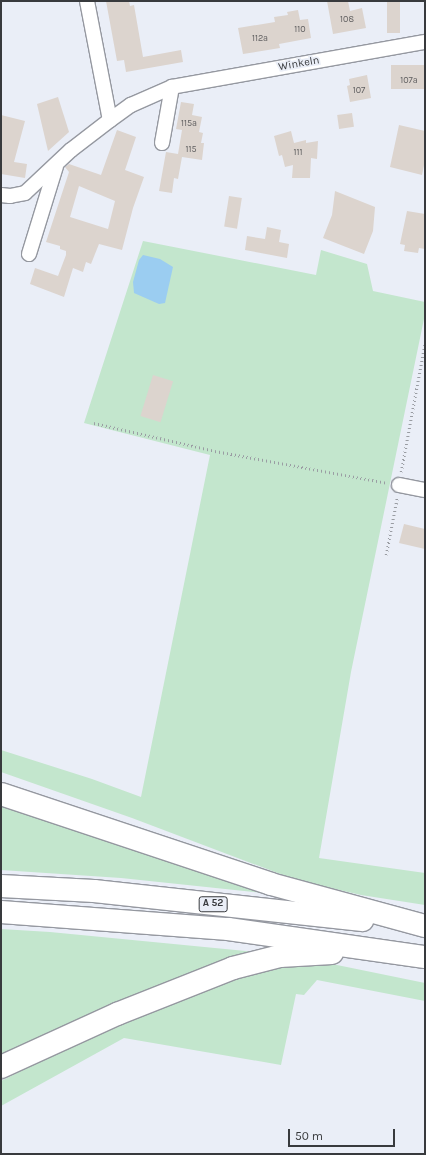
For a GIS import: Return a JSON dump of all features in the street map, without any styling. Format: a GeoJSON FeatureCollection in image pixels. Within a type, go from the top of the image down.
{"type":"FeatureCollection","features":[{"type":"Feature","properties":{"kind":"highway"},"geometry":{"type":"LineString","coordinates":[[1,794],[271,884],[425,927]]}},
{"type":"Feature","properties":{"kind":"highway","name":"A 52"},"geometry":{"type":"LineString","coordinates":[[1,886],[94,891],[425,927]]}},
{"type":"Feature","properties":{"kind":"highway","name":"A 52"},"geometry":{"type":"LineString","coordinates":[[1,912],[228,929],[425,957]]}},
{"type":"Feature","properties":{"kind":"highway"},"geometry":{"type":"LineString","coordinates":[[1,1067],[117,1014],[233,968],[280,956],[377,950]]}},
{"type":"Feature","properties":{"kind":"street"},"geometry":{"type":"LineString","coordinates":[[87,1],[110,120]]}},
{"type":"Feature","properties":{"kind":"street","name":"Winkeln"},"geometry":{"type":"LineString","coordinates":[[1,195],[10,196],[25,193],[71,150],[110,120],[131,105],[172,87],[425,42]]}},
{"type":"Feature","properties":{"kind":"street"},"geometry":{"type":"LineString","coordinates":[[162,143],[172,87]]}},
{"type":"Feature","properties":{"kind":"street"},"geometry":{"type":"LineString","coordinates":[[29,254],[56,163]]}},
{"type":"Feature","properties":{"kind":"street"},"geometry":{"type":"LineString","coordinates":[[399,485],[425,490]]}},
{"type":"Feature","properties":{"kind":"path"},"geometry":{"type":"LineString","coordinates":[[386,555],[425,342]]}},
{"type":"Feature","properties":{"kind":"path"},"geometry":{"type":"LineString","coordinates":[[94,423],[215,450],[399,485]]}},
{"type":"Feature","properties":{"kind":"green space"},"geometry":{"type":"Polygon","coordinates":[[[143,241],[316,275],[321,250],[367,264],[373,291],[425,302],[425,314],[351,672],[319,858],[425,873],[425,905],[361,895],[296,880],[132,818],[1,772],[1,750],[92,779],[141,797],[210,455],[84,423],[143,241]]]}},
{"type":"Feature","properties":{"kind":"green space"},"geometry":{"type":"Polygon","coordinates":[[[1,803],[282,895],[121,878],[1,870],[1,803]]]}},
{"type":"Feature","properties":{"kind":"green space"},"geometry":{"type":"Polygon","coordinates":[[[1,929],[50,932],[265,953],[1,1063],[1,929]]]}},
{"type":"Feature","properties":{"kind":"green space"},"geometry":{"type":"Polygon","coordinates":[[[302,963],[337,965],[425,983],[425,1001],[317,980],[304,995],[296,994],[281,1065],[124,1038],[1,1106],[1,1081],[51,1056],[214,985],[250,973],[289,964],[302,963]]]}},
{"type":"Feature","properties":{"kind":"water"},"geometry":{"type":"Polygon","coordinates":[[[143,255],[160,259],[173,267],[165,303],[159,304],[134,293],[133,282],[139,260],[143,255]]]}},
{"type":"Feature","properties":{"kind":"building"},"geometry":{"type":"Polygon","coordinates":[[[106,1],[129,1],[130,6],[134,5],[143,57],[181,50],[183,62],[126,72],[124,60],[117,61],[106,1]]]}},
{"type":"Feature","properties":{"kind":"building"},"geometry":{"type":"Polygon","coordinates":[[[327,1],[348,1],[350,11],[362,8],[366,28],[333,34],[327,1]]]}},
{"type":"Feature","properties":{"kind":"building"},"geometry":{"type":"Polygon","coordinates":[[[387,1],[400,1],[400,33],[387,33],[387,1]]]}},
{"type":"Feature","properties":{"kind":"building"},"geometry":{"type":"Polygon","coordinates":[[[298,10],[300,20],[308,19],[311,38],[279,44],[280,48],[243,54],[238,28],[275,22],[274,17],[288,15],[287,12],[298,10]]]}},
{"type":"Feature","properties":{"kind":"building"},"geometry":{"type":"Polygon","coordinates":[[[391,65],[425,65],[425,89],[391,89],[391,65]]]}},
{"type":"Feature","properties":{"kind":"building"},"geometry":{"type":"Polygon","coordinates":[[[367,75],[371,98],[350,102],[347,86],[350,85],[349,79],[367,75]]]}},
{"type":"Feature","properties":{"kind":"building"},"geometry":{"type":"Polygon","coordinates":[[[58,97],[69,132],[48,151],[37,104],[58,97]]]}},
{"type":"Feature","properties":{"kind":"building"},"geometry":{"type":"Polygon","coordinates":[[[181,102],[194,104],[192,115],[202,117],[199,132],[203,133],[201,143],[204,143],[202,160],[182,157],[178,179],[174,178],[172,193],[159,191],[166,152],[178,154],[182,130],[176,129],[181,102]]]}},
{"type":"Feature","properties":{"kind":"building"},"geometry":{"type":"Polygon","coordinates":[[[352,113],[354,127],[339,129],[337,115],[352,113]]]}},
{"type":"Feature","properties":{"kind":"building"},"geometry":{"type":"Polygon","coordinates":[[[1,115],[25,121],[14,162],[27,164],[25,178],[1,174],[1,115]]]}},
{"type":"Feature","properties":{"kind":"building"},"geometry":{"type":"Polygon","coordinates":[[[399,125],[425,131],[425,160],[422,175],[390,167],[399,125]]]}},
{"type":"Feature","properties":{"kind":"building"},"geometry":{"type":"Polygon","coordinates":[[[117,130],[136,137],[125,170],[144,177],[133,208],[122,250],[99,244],[91,264],[86,262],[83,272],[73,268],[64,297],[30,284],[35,268],[58,276],[66,255],[66,251],[60,249],[60,246],[46,242],[69,172],[65,167],[69,164],[101,175],[117,130]],[[79,186],[70,217],[108,229],[115,201],[79,186]]]}},
{"type":"Feature","properties":{"kind":"building"},"geometry":{"type":"Polygon","coordinates":[[[291,131],[294,143],[306,140],[306,143],[318,141],[317,159],[311,158],[310,178],[292,178],[293,165],[285,167],[282,155],[279,156],[274,136],[291,131]]]}},
{"type":"Feature","properties":{"kind":"building"},"geometry":{"type":"Polygon","coordinates":[[[335,191],[375,207],[373,231],[364,254],[323,238],[332,215],[335,191]]]}},
{"type":"Feature","properties":{"kind":"building"},"geometry":{"type":"Polygon","coordinates":[[[229,196],[242,198],[237,229],[224,227],[229,196]]]}},
{"type":"Feature","properties":{"kind":"building"},"geometry":{"type":"Polygon","coordinates":[[[407,211],[425,214],[425,249],[419,248],[418,253],[404,251],[405,245],[400,244],[407,211]]]}},
{"type":"Feature","properties":{"kind":"building"},"geometry":{"type":"Polygon","coordinates":[[[267,227],[281,230],[279,242],[289,244],[287,258],[245,250],[247,236],[265,239],[267,227]]]}},
{"type":"Feature","properties":{"kind":"building"},"geometry":{"type":"Polygon","coordinates":[[[153,375],[173,381],[161,422],[140,416],[153,375]]]}},
{"type":"Feature","properties":{"kind":"building"},"geometry":{"type":"Polygon","coordinates":[[[404,524],[425,529],[425,549],[399,543],[404,524]]]}}]}
